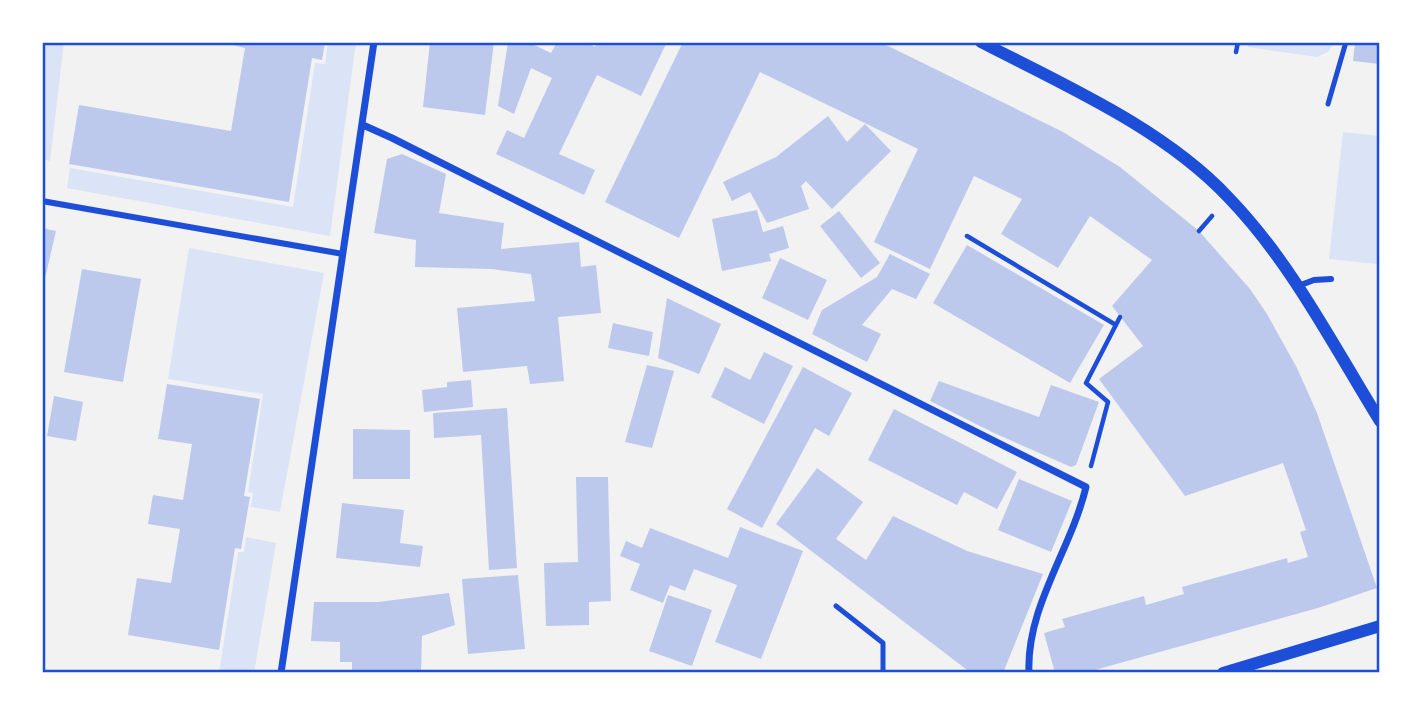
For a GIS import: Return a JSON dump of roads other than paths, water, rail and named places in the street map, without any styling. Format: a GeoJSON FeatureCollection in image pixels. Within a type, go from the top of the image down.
{"type":"FeatureCollection","features":[{"type":"Feature","properties":{"kind":"street"},"geometry":{"type":"LineString","coordinates":[[281,673],[374,42]]}},
{"type":"Feature","properties":{"kind":"street"},"geometry":{"type":"LineString","coordinates":[[981,42],[1128,121],[1173,150],[1229,197],[1298,286],[1380,421]]}},
{"type":"Feature","properties":{"kind":"street"},"geometry":{"type":"LineString","coordinates":[[363,125],[1086,488],[1081,508],[1034,623],[1028,653],[1029,673]]}},
{"type":"Feature","properties":{"kind":"street"},"geometry":{"type":"LineString","coordinates":[[42,201],[343,254]]}},
{"type":"Feature","properties":{"kind":"street"},"geometry":{"type":"LineString","coordinates":[[1298,286],[1314,280],[1331,279]]}},
{"type":"Feature","properties":{"kind":"street"},"geometry":{"type":"LineString","coordinates":[[1223,673],[1374,627],[1380,618]]}},
{"type":"Feature","properties":{"kind":"lane"},"geometry":{"type":"LineString","coordinates":[[1328,104],[1346,42]]}},
{"type":"Feature","properties":{"kind":"lane"},"geometry":{"type":"LineString","coordinates":[[836,606],[883,643],[883,673]]}}]}
